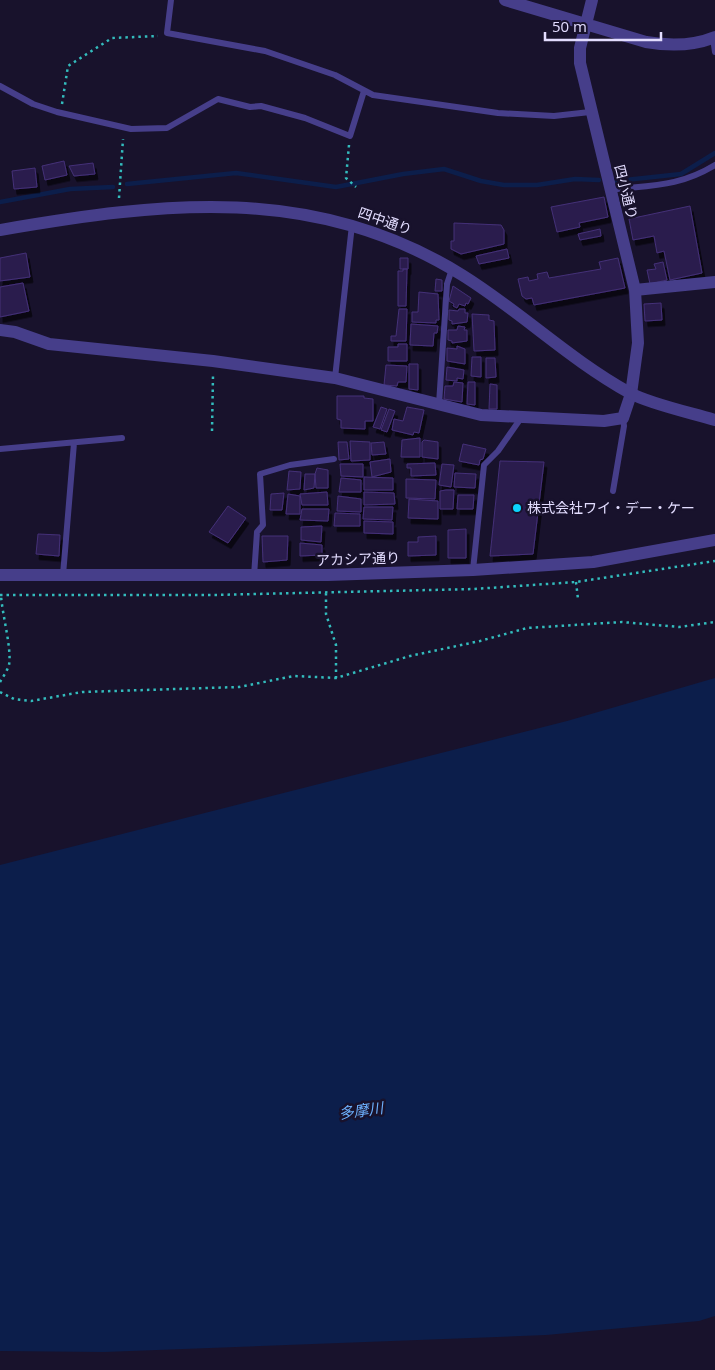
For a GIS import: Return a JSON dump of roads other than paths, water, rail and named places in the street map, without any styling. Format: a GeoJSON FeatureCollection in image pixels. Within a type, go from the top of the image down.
{"type":"FeatureCollection","features":[{"type":"Feature","properties":{"kind":"street"},"geometry":{"type":"LineString","coordinates":[[505,0],[646,42],[665,45],[702,42],[714,38]]}},
{"type":"Feature","properties":{"kind":"street","name":"四小通り"},"geometry":{"type":"LineString","coordinates":[[592,0],[580,48],[580,63],[590,112],[635,290],[638,343],[631,394],[623,418]]}},
{"type":"Feature","properties":{"kind":"street","name":"四中通り"},"geometry":{"type":"LineString","coordinates":[[0,230],[118,212],[228,205],[278,209],[318,216],[390,237],[452,269],[631,394],[715,420]]}},
{"type":"Feature","properties":{"kind":"street"},"geometry":{"type":"LineString","coordinates":[[635,290],[715,282]]}},
{"type":"Feature","properties":{"kind":"street"},"geometry":{"type":"LineString","coordinates":[[0,330],[15,332],[49,344],[213,361],[335,378],[481,415],[604,422],[623,418]]}},
{"type":"Feature","properties":{"kind":"street","name":"アカシア通り"},"geometry":{"type":"LineString","coordinates":[[0,575],[254,576],[473,570],[593,562],[715,540]]}},
{"type":"Feature","properties":{"kind":"lane"},"geometry":{"type":"LineString","coordinates":[[171,0],[166,32],[265,51],[335,75],[373,95],[498,113],[554,116],[590,112]]}},
{"type":"Feature","properties":{"kind":"lane"},"geometry":{"type":"LineString","coordinates":[[714,38],[715,52]]}},
{"type":"Feature","properties":{"kind":"lane"},"geometry":{"type":"LineString","coordinates":[[0,86],[33,104],[60,113],[124,128],[167,128],[218,98],[250,107],[261,106],[305,118],[350,136],[364,91]]}},
{"type":"Feature","properties":{"kind":"lane"},"geometry":{"type":"LineString","coordinates":[[610,190],[677,182],[696,177],[715,164]]}},
{"type":"Feature","properties":{"kind":"lane"},"geometry":{"type":"LineString","coordinates":[[335,378],[352,226]]}},
{"type":"Feature","properties":{"kind":"lane"},"geometry":{"type":"LineString","coordinates":[[439,404],[447,284],[452,269]]}},
{"type":"Feature","properties":{"kind":"lane"},"geometry":{"type":"LineString","coordinates":[[473,570],[484,465],[498,451],[521,418]]}},
{"type":"Feature","properties":{"kind":"lane"},"geometry":{"type":"LineString","coordinates":[[612,491],[624,426],[623,418]]}},
{"type":"Feature","properties":{"kind":"lane"},"geometry":{"type":"LineString","coordinates":[[0,449],[122,438]]}},
{"type":"Feature","properties":{"kind":"lane"},"geometry":{"type":"LineString","coordinates":[[63,575],[74,443]]}},
{"type":"Feature","properties":{"kind":"lane"},"geometry":{"type":"LineString","coordinates":[[254,576],[257,532],[263,525],[260,474],[290,465],[334,459]]}},
{"type":"Feature","properties":{"kind":"water","name":"多摩川"},"geometry":{"type":"Polygon","coordinates":[[[715,678],[715,1316],[699,1321],[546,1335],[104,1352],[0,1351],[0,865],[567,721],[715,678]]]}},
{"type":"Feature","properties":{"kind":"waterway"},"geometry":{"type":"LineString","coordinates":[[616,181],[681,174],[715,153]]}},
{"type":"Feature","properties":{"kind":"waterway"},"geometry":{"type":"LineString","coordinates":[[127,184],[236,173],[336,187],[403,174],[444,169],[481,181],[504,185],[537,185],[575,179],[599,180]]}},
{"type":"Feature","properties":{"kind":"waterway"},"geometry":{"type":"LineString","coordinates":[[0,202],[70,189],[113,187]]}},
{"type":"Feature","properties":{"kind":"place","name":"株式会社ワイ・デー・ケー"},"geometry":{"type":"Point","coordinates":[517,508]}}]}
